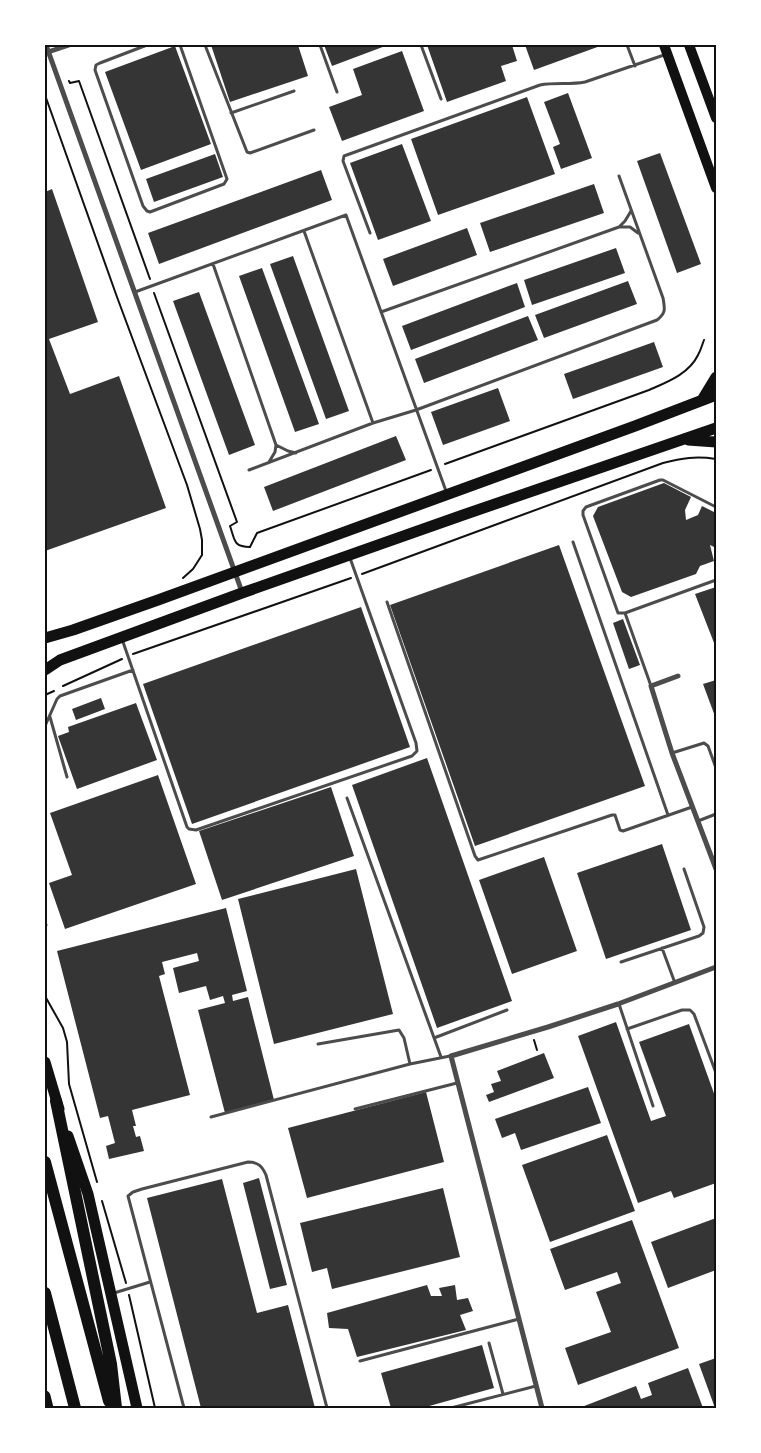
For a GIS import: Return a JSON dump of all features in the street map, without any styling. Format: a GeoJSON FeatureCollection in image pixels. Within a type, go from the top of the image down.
{"type":"FeatureCollection","features":[{"type":"Feature","properties":{"kind":"highway"},"geometry":{"type":"LineString","coordinates":[[56,1101],[111,1364],[116,1408]]}},
{"type":"Feature","properties":{"kind":"highway"},"geometry":{"type":"LineString","coordinates":[[45,1162],[111,1408]]}},
{"type":"Feature","properties":{"kind":"highway"},"geometry":{"type":"LineString","coordinates":[[45,1293],[76,1408]]}},
{"type":"Feature","properties":{"kind":"highway"},"geometry":{"type":"LineString","coordinates":[[45,1330],[58,1345]]}},
{"type":"Feature","properties":{"kind":"main road"},"geometry":{"type":"LineString","coordinates":[[689,45],[716,118]]}},
{"type":"Feature","properties":{"kind":"main road"},"geometry":{"type":"LineString","coordinates":[[666,50],[716,188]]}},
{"type":"Feature","properties":{"kind":"main road"},"geometry":{"type":"LineString","coordinates":[[702,400],[716,377]]}},
{"type":"Feature","properties":{"kind":"main road"},"geometry":{"type":"LineString","coordinates":[[45,638],[73,630],[447,495],[716,395]]}},
{"type":"Feature","properties":{"kind":"main road"},"geometry":{"type":"LineString","coordinates":[[45,670],[60,660],[242,593],[716,428]]}},
{"type":"Feature","properties":{"kind":"main road"},"geometry":{"type":"LineString","coordinates":[[684,440],[716,442]]}},
{"type":"Feature","properties":{"kind":"main road"},"geometry":{"type":"LineString","coordinates":[[45,1062],[56,1101],[88,1194],[137,1408]]}},
{"type":"Feature","properties":{"kind":"main road"},"geometry":{"type":"LineString","coordinates":[[45,1396],[48,1408]]}},
{"type":"Feature","properties":{"kind":"street"},"geometry":{"type":"LineString","coordinates":[[46,45],[242,593]]}},
{"type":"Feature","properties":{"kind":"street"},"geometry":{"type":"LineString","coordinates":[[47,52],[69,45]]}},
{"type":"Feature","properties":{"kind":"street"},"geometry":{"type":"LineString","coordinates":[[678,676],[651,686],[672,753],[716,869]]}},
{"type":"Feature","properties":{"kind":"street"},"geometry":{"type":"LineString","coordinates":[[542,1408],[451,1056],[618,1004],[716,967]]}},
{"type":"Feature","properties":{"kind":"lane"},"geometry":{"type":"LineString","coordinates":[[144,45],[96,65],[95,70],[143,206],[150,212],[224,184],[227,179],[180,45]]}},
{"type":"Feature","properties":{"kind":"lane"},"geometry":{"type":"LineString","coordinates":[[205,45],[247,152],[250,153],[314,130]]}},
{"type":"Feature","properties":{"kind":"lane"},"geometry":{"type":"LineString","coordinates":[[320,45],[337,92]]}},
{"type":"Feature","properties":{"kind":"lane"},"geometry":{"type":"LineString","coordinates":[[421,45],[441,99]]}},
{"type":"Feature","properties":{"kind":"lane"},"geometry":{"type":"LineString","coordinates":[[627,45],[635,66]]}},
{"type":"Feature","properties":{"kind":"lane"},"geometry":{"type":"LineString","coordinates":[[370,233],[343,161],[344,156],[540,85],[585,82],[635,66],[666,50]]}},
{"type":"Feature","properties":{"kind":"lane"},"geometry":{"type":"LineString","coordinates":[[231,113],[294,90]]}},
{"type":"Feature","properties":{"kind":"lane"},"geometry":{"type":"LineString","coordinates":[[249,470],[657,320],[663,315],[662,298],[619,176]]}},
{"type":"Feature","properties":{"kind":"lane"},"geometry":{"type":"LineString","coordinates":[[619,227],[631,210]]}},
{"type":"Feature","properties":{"kind":"lane"},"geometry":{"type":"LineString","coordinates":[[134,293],[346,215],[447,495]]}},
{"type":"Feature","properties":{"kind":"lane"},"geometry":{"type":"LineString","coordinates":[[381,312],[619,227],[630,226],[640,234]]}},
{"type":"Feature","properties":{"kind":"lane"},"geometry":{"type":"LineString","coordinates":[[304,231],[374,423]]}},
{"type":"Feature","properties":{"kind":"lane"},"geometry":{"type":"LineString","coordinates":[[212,264],[276,444],[273,458],[269,463]]}},
{"type":"Feature","properties":{"kind":"lane"},"geometry":{"type":"LineString","coordinates":[[276,444],[288,451],[297,453]]}},
{"type":"Feature","properties":{"kind":"lane"},"geometry":{"type":"LineString","coordinates":[[716,507],[660,480],[586,506],[583,515],[617,612],[620,614],[716,580]]}},
{"type":"Feature","properties":{"kind":"lane"},"geometry":{"type":"LineString","coordinates":[[573,542],[668,815]]}},
{"type":"Feature","properties":{"kind":"lane"},"geometry":{"type":"LineString","coordinates":[[121,638],[189,829],[196,830],[412,756],[416,754],[417,746],[349,555]]}},
{"type":"Feature","properties":{"kind":"lane"},"geometry":{"type":"LineString","coordinates":[[387,602],[478,860],[613,815],[622,832],[692,807]]}},
{"type":"Feature","properties":{"kind":"lane"},"geometry":{"type":"LineString","coordinates":[[625,613],[651,686]]}},
{"type":"Feature","properties":{"kind":"lane"},"geometry":{"type":"LineString","coordinates":[[45,726],[57,698],[60,696],[133,670]]}},
{"type":"Feature","properties":{"kind":"lane"},"geometry":{"type":"LineString","coordinates":[[49,716],[67,777]]}},
{"type":"Feature","properties":{"kind":"lane"},"geometry":{"type":"LineString","coordinates":[[672,753],[704,743],[708,746],[716,768]]}},
{"type":"Feature","properties":{"kind":"lane"},"geometry":{"type":"LineString","coordinates":[[347,798],[441,1057]]}},
{"type":"Feature","properties":{"kind":"lane"},"geometry":{"type":"LineString","coordinates":[[698,821],[716,814]]}},
{"type":"Feature","properties":{"kind":"lane"},"geometry":{"type":"LineString","coordinates":[[621,962],[702,935],[704,930],[684,869]]}},
{"type":"Feature","properties":{"kind":"lane"},"geometry":{"type":"LineString","coordinates":[[662,948],[675,983]]}},
{"type":"Feature","properties":{"kind":"lane"},"geometry":{"type":"LineString","coordinates":[[618,1004],[654,1106]]}},
{"type":"Feature","properties":{"kind":"lane"},"geometry":{"type":"LineString","coordinates":[[434,1038],[507,1010]]}},
{"type":"Feature","properties":{"kind":"lane"},"geometry":{"type":"LineString","coordinates":[[627,1029],[682,1010],[690,1010],[694,1014],[716,1073]]}},
{"type":"Feature","properties":{"kind":"lane"},"geometry":{"type":"LineString","coordinates":[[318,1044],[399,1030],[404,1038],[410,1064]]}},
{"type":"Feature","properties":{"kind":"lane"},"geometry":{"type":"LineString","coordinates":[[211,1117],[410,1064],[451,1056]]}},
{"type":"Feature","properties":{"kind":"lane"},"geometry":{"type":"LineString","coordinates":[[355,1109],[458,1083]]}},
{"type":"Feature","properties":{"kind":"lane"},"geometry":{"type":"LineString","coordinates":[[184,1408],[128,1196],[137,1190],[248,1162],[260,1164],[266,1175],[327,1408]]}},
{"type":"Feature","properties":{"kind":"lane"},"geometry":{"type":"LineString","coordinates":[[110,1293],[150,1282]]}},
{"type":"Feature","properties":{"kind":"lane"},"geometry":{"type":"LineString","coordinates":[[360,1361],[519,1319]]}},
{"type":"Feature","properties":{"kind":"lane"},"geometry":{"type":"LineString","coordinates":[[489,1343],[503,1394]]}},
{"type":"Feature","properties":{"kind":"lane"},"geometry":{"type":"LineString","coordinates":[[451,1408],[536,1386]]}},
{"type":"Feature","properties":{"kind":"path"},"geometry":{"type":"LineString","coordinates":[[66,75],[70,83],[79,81],[237,522],[230,526],[237,544],[250,547]]}},
{"type":"Feature","properties":{"kind":"path"},"geometry":{"type":"LineString","coordinates":[[45,96],[187,485],[200,528],[202,555],[193,569],[183,578]]}},
{"type":"Feature","properties":{"kind":"path"},"geometry":{"type":"LineString","coordinates":[[249,552],[257,533],[676,378],[687,370],[698,356],[704,340]]}},
{"type":"Feature","properties":{"kind":"path"},"geometry":{"type":"LineString","coordinates":[[62,687],[128,656],[356,576],[663,463],[698,456],[716,459]]}},
{"type":"Feature","properties":{"kind":"path"},"geometry":{"type":"LineString","coordinates":[[45,695],[54,691]]}},
{"type":"Feature","properties":{"kind":"path"},"geometry":{"type":"LineString","coordinates":[[45,996],[64,1028],[67,1042],[69,1084],[98,1187]]}},
{"type":"Feature","properties":{"kind":"path"},"geometry":{"type":"LineString","coordinates":[[534,1038],[537,1050]]}},
{"type":"Feature","properties":{"kind":"path"},"geometry":{"type":"LineString","coordinates":[[101,1196],[127,1289],[155,1408]]}},
{"type":"Feature","properties":{"kind":"building"},"geometry":{"type":"Polygon","coordinates":[[[211,45],[298,45],[308,76],[230,102],[211,45]]]}},
{"type":"Feature","properties":{"kind":"building"},"geometry":{"type":"Polygon","coordinates":[[[324,45],[388,45],[332,66],[324,45]]]}},
{"type":"Feature","properties":{"kind":"building"},"geometry":{"type":"Polygon","coordinates":[[[427,45],[512,45],[517,61],[501,66],[506,81],[447,102],[427,45]]]}},
{"type":"Feature","properties":{"kind":"building"},"geometry":{"type":"Polygon","coordinates":[[[525,45],[603,45],[534,70],[525,45]]]}},
{"type":"Feature","properties":{"kind":"building"},"geometry":{"type":"Polygon","coordinates":[[[175,46],[211,144],[141,170],[105,72],[175,46]]]}},
{"type":"Feature","properties":{"kind":"building"},"geometry":{"type":"Polygon","coordinates":[[[402,51],[424,111],[342,141],[329,107],[362,95],[353,69],[402,51]]]}},
{"type":"Feature","properties":{"kind":"building"},"geometry":{"type":"Polygon","coordinates":[[[568,93],[592,158],[561,169],[553,147],[560,144],[544,102],[568,93]]]}},
{"type":"Feature","properties":{"kind":"building"},"geometry":{"type":"Polygon","coordinates":[[[527,97],[555,174],[438,215],[411,139],[527,97]]]}},
{"type":"Feature","properties":{"kind":"building"},"geometry":{"type":"Polygon","coordinates":[[[402,144],[431,221],[378,240],[350,163],[402,144]]]}},
{"type":"Feature","properties":{"kind":"building"},"geometry":{"type":"Polygon","coordinates":[[[660,153],[701,264],[677,273],[637,161],[660,153]]]}},
{"type":"Feature","properties":{"kind":"building"},"geometry":{"type":"Polygon","coordinates":[[[215,154],[223,177],[154,202],[146,179],[215,154]]]}},
{"type":"Feature","properties":{"kind":"building"},"geometry":{"type":"Polygon","coordinates":[[[321,170],[332,200],[159,264],[148,233],[321,170]]]}},
{"type":"Feature","properties":{"kind":"building"},"geometry":{"type":"Polygon","coordinates":[[[594,184],[604,213],[490,252],[480,223],[594,184]]]}},
{"type":"Feature","properties":{"kind":"building"},"geometry":{"type":"Polygon","coordinates":[[[52,189],[98,322],[49,339],[70,394],[119,376],[166,508],[45,551],[45,192],[52,189]]]}},
{"type":"Feature","properties":{"kind":"building"},"geometry":{"type":"Polygon","coordinates":[[[467,228],[477,255],[393,286],[383,259],[467,228]]]}},
{"type":"Feature","properties":{"kind":"building"},"geometry":{"type":"Polygon","coordinates":[[[616,248],[625,273],[532,305],[524,280],[616,248]]]}},
{"type":"Feature","properties":{"kind":"building"},"geometry":{"type":"Polygon","coordinates":[[[293,256],[349,411],[326,419],[270,264],[293,256]]]}},
{"type":"Feature","properties":{"kind":"building"},"geometry":{"type":"Polygon","coordinates":[[[262,268],[319,424],[295,432],[239,276],[262,268]]]}},
{"type":"Feature","properties":{"kind":"building"},"geometry":{"type":"Polygon","coordinates":[[[628,281],[637,304],[544,338],[535,315],[628,281]]]}},
{"type":"Feature","properties":{"kind":"building"},"geometry":{"type":"Polygon","coordinates":[[[517,283],[525,307],[411,350],[402,326],[517,283]]]}},
{"type":"Feature","properties":{"kind":"building"},"geometry":{"type":"Polygon","coordinates":[[[199,292],[255,445],[229,455],[173,301],[199,292]]]}},
{"type":"Feature","properties":{"kind":"building"},"geometry":{"type":"Polygon","coordinates":[[[528,316],[538,340],[424,383],[415,359],[528,316]]]}},
{"type":"Feature","properties":{"kind":"building"},"geometry":{"type":"Polygon","coordinates":[[[654,342],[663,367],[573,399],[564,374],[654,342]]]}},
{"type":"Feature","properties":{"kind":"building"},"geometry":{"type":"Polygon","coordinates":[[[498,388],[510,421],[443,445],[431,412],[498,388]]]}},
{"type":"Feature","properties":{"kind":"building"},"geometry":{"type":"Polygon","coordinates":[[[396,436],[406,460],[273,511],[264,487],[396,436]]]}},
{"type":"Feature","properties":{"kind":"building"},"geometry":{"type":"Polygon","coordinates":[[[664,483],[691,497],[685,510],[686,520],[698,515],[702,506],[716,513],[716,548],[710,545],[714,561],[700,566],[696,574],[631,597],[622,592],[593,516],[598,507],[664,483]]]}},
{"type":"Feature","properties":{"kind":"building"},"geometry":{"type":"Polygon","coordinates":[[[559,545],[645,786],[475,846],[390,605],[559,545]]]}},
{"type":"Feature","properties":{"kind":"building"},"geometry":{"type":"Polygon","coordinates":[[[716,587],[716,648],[695,594],[716,587]]]}},
{"type":"Feature","properties":{"kind":"building"},"geometry":{"type":"Polygon","coordinates":[[[361,607],[410,747],[192,824],[143,684],[361,607]]]}},
{"type":"Feature","properties":{"kind":"building"},"geometry":{"type":"Polygon","coordinates":[[[623,619],[640,665],[629,669],[613,623],[623,619]]]}},
{"type":"Feature","properties":{"kind":"building"},"geometry":{"type":"Polygon","coordinates":[[[716,680],[716,719],[703,684],[716,680]]]}},
{"type":"Feature","properties":{"kind":"building"},"geometry":{"type":"Polygon","coordinates":[[[101,698],[105,709],[76,720],[72,709],[101,698]]]}},
{"type":"Feature","properties":{"kind":"building"},"geometry":{"type":"Polygon","coordinates":[[[136,703],[157,760],[77,789],[58,736],[69,732],[68,727],[136,703]]]}},
{"type":"Feature","properties":{"kind":"building"},"geometry":{"type":"Polygon","coordinates":[[[427,758],[512,1001],[437,1028],[352,785],[427,758]]]}},
{"type":"Feature","properties":{"kind":"building"},"geometry":{"type":"Polygon","coordinates":[[[158,775],[196,884],[65,929],[49,883],[72,875],[50,813],[158,775]]]}},
{"type":"Feature","properties":{"kind":"building"},"geometry":{"type":"Polygon","coordinates":[[[331,787],[354,856],[222,900],[199,831],[331,787]]]}},
{"type":"Feature","properties":{"kind":"building"},"geometry":{"type":"Polygon","coordinates":[[[662,844],[691,930],[606,959],[577,873],[662,844]]]}},
{"type":"Feature","properties":{"kind":"building"},"geometry":{"type":"Polygon","coordinates":[[[544,857],[577,951],[512,974],[479,880],[544,857]]]}},
{"type":"Feature","properties":{"kind":"building"},"geometry":{"type":"Polygon","coordinates":[[[356,869],[393,1014],[274,1044],[238,899],[356,869]]]}},
{"type":"Feature","properties":{"kind":"building"},"geometry":{"type":"Polygon","coordinates":[[[226,908],[247,991],[232,995],[233,1001],[248,997],[274,1100],[225,1113],[198,1010],[225,1003],[223,996],[210,1000],[206,986],[179,993],[173,968],[199,961],[197,953],[162,962],[165,974],[159,976],[190,1095],[132,1110],[136,1126],[133,1126],[136,1137],[140,1136],[144,1151],[109,1159],[106,1146],[115,1143],[108,1116],[100,1118],[57,951],[226,908]]]}},
{"type":"Feature","properties":{"kind":"building"},"geometry":{"type":"Polygon","coordinates":[[[616,1022],[651,1121],[666,1116],[639,1042],[689,1024],[716,1099],[716,1183],[674,1198],[671,1191],[638,1203],[578,1036],[616,1022]]]}},
{"type":"Feature","properties":{"kind":"building"},"geometry":{"type":"Polygon","coordinates":[[[544,1053],[554,1078],[489,1102],[486,1095],[494,1092],[491,1084],[501,1081],[497,1071],[544,1053]]]}},
{"type":"Feature","properties":{"kind":"building"},"geometry":{"type":"Polygon","coordinates":[[[588,1087],[601,1123],[521,1150],[515,1133],[502,1138],[495,1119],[588,1087]]]}},
{"type":"Feature","properties":{"kind":"building"},"geometry":{"type":"Polygon","coordinates":[[[426,1092],[444,1162],[307,1198],[288,1128],[426,1092]]]}},
{"type":"Feature","properties":{"kind":"building"},"geometry":{"type":"Polygon","coordinates":[[[607,1135],[635,1211],[550,1242],[522,1165],[607,1135]]]}},
{"type":"Feature","properties":{"kind":"building"},"geometry":{"type":"Polygon","coordinates":[[[259,1178],[287,1285],[270,1289],[243,1183],[259,1178]]]}},
{"type":"Feature","properties":{"kind":"building"},"geometry":{"type":"Polygon","coordinates":[[[222,1179],[257,1313],[288,1305],[315,1408],[201,1408],[147,1198],[222,1179]]]}},
{"type":"Feature","properties":{"kind":"building"},"geometry":{"type":"Polygon","coordinates":[[[443,1188],[460,1257],[332,1289],[327,1268],[312,1272],[300,1223],[443,1188]]]}},
{"type":"Feature","properties":{"kind":"building"},"geometry":{"type":"Polygon","coordinates":[[[716,1218],[716,1270],[668,1288],[651,1242],[716,1218]]]}},
{"type":"Feature","properties":{"kind":"building"},"geometry":{"type":"Polygon","coordinates":[[[632,1220],[679,1348],[578,1385],[565,1348],[611,1332],[596,1292],[621,1283],[617,1272],[565,1290],[550,1249],[632,1220]]]}},
{"type":"Feature","properties":{"kind":"building"},"geometry":{"type":"Polygon","coordinates":[[[427,1285],[431,1296],[442,1296],[439,1288],[455,1285],[457,1300],[468,1298],[473,1311],[460,1315],[466,1330],[357,1357],[348,1329],[329,1328],[327,1313],[427,1285]]]}},
{"type":"Feature","properties":{"kind":"building"},"geometry":{"type":"Polygon","coordinates":[[[482,1345],[494,1388],[422,1408],[391,1408],[381,1373],[482,1345]]]}},
{"type":"Feature","properties":{"kind":"building"},"geometry":{"type":"Polygon","coordinates":[[[716,1358],[716,1408],[715,1408],[699,1364],[716,1358]]]}},
{"type":"Feature","properties":{"kind":"building"},"geometry":{"type":"Polygon","coordinates":[[[688,1368],[703,1408],[579,1408],[636,1386],[641,1399],[652,1395],[648,1383],[688,1368]]]}}]}
